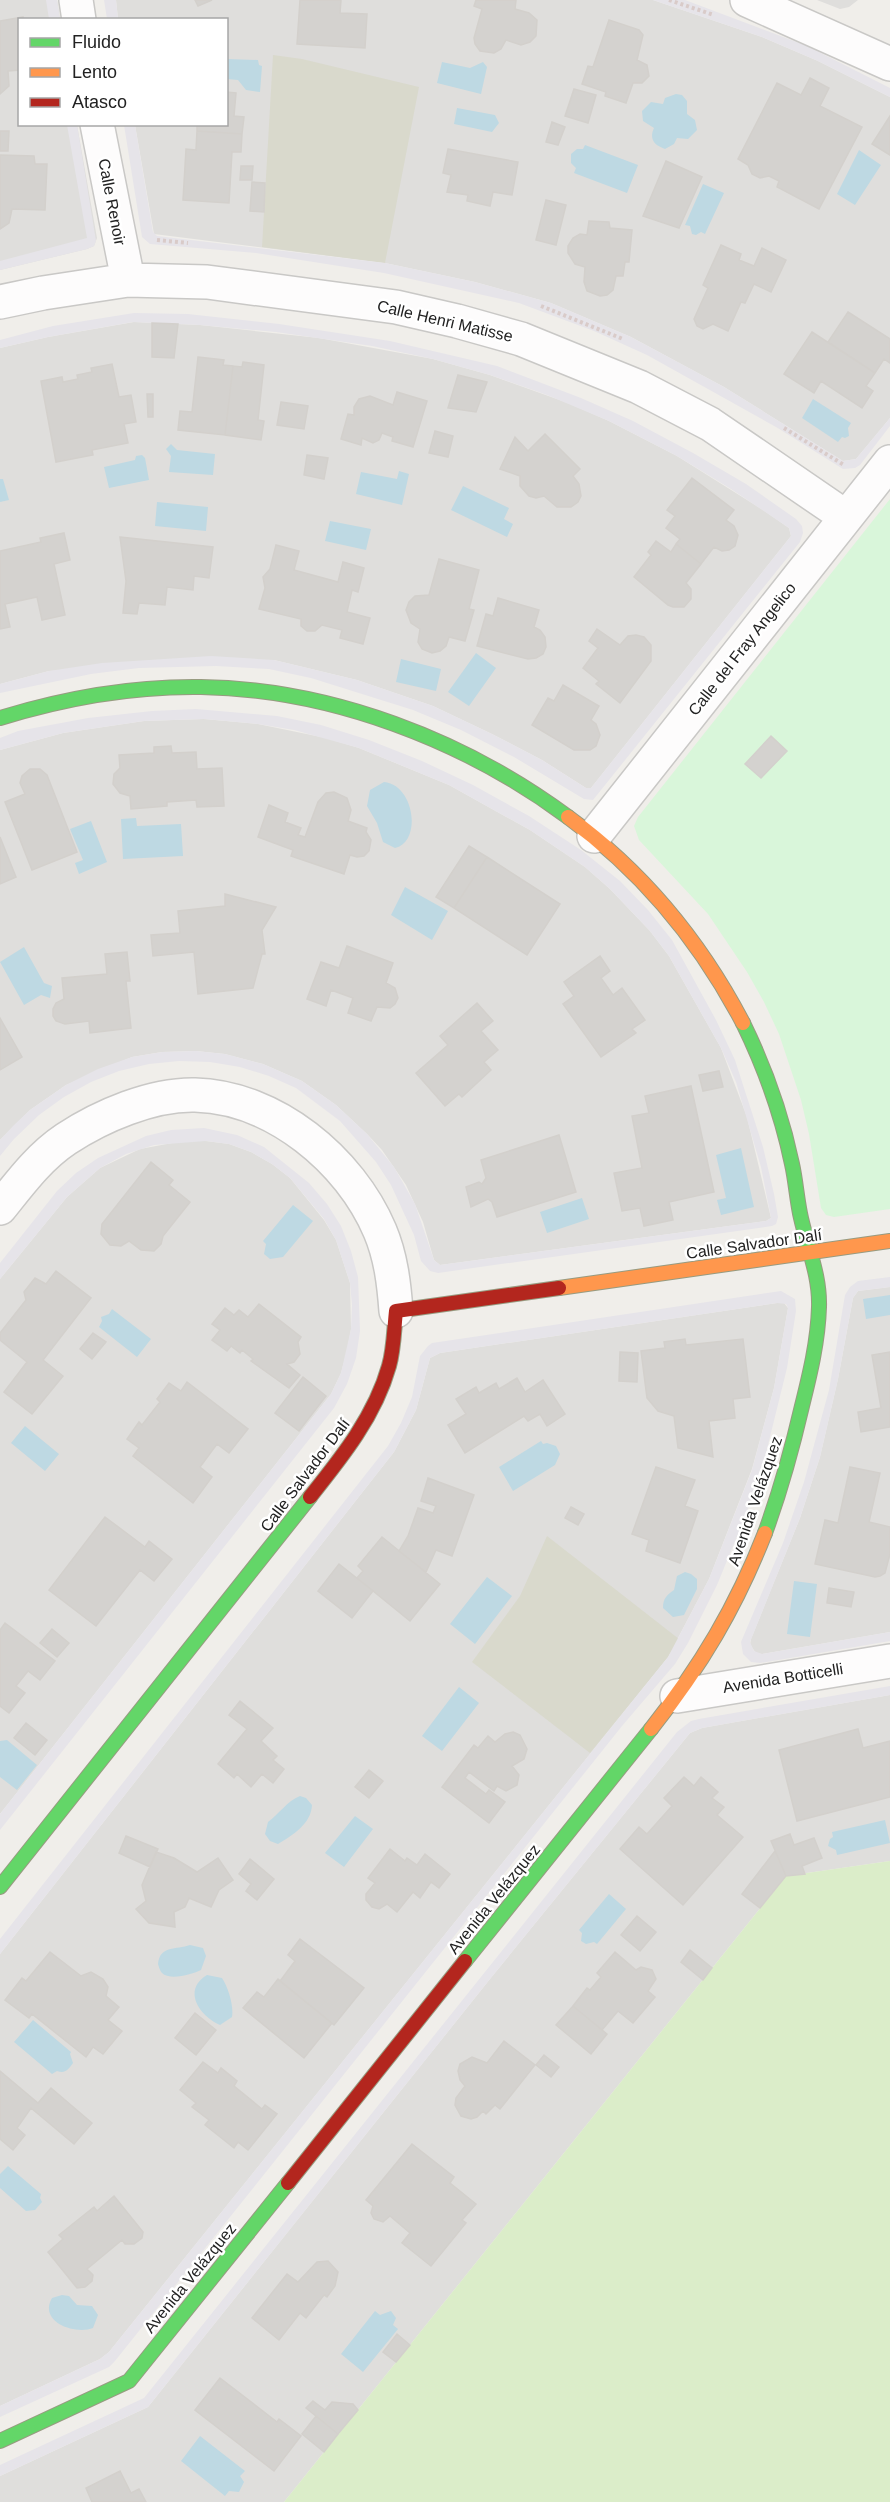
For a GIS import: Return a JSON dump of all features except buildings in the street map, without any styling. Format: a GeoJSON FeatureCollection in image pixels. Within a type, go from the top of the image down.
{"type":"FeatureCollection","features":[{"type":"Feature","properties":{"kind":"street"},"geometry":{"type":"LineString","coordinates":[[76,0],[79,18]]}},
{"type":"Feature","properties":{"kind":"street"},"geometry":{"type":"LineString","coordinates":[[747,0],[890,64]]}},
{"type":"Feature","properties":{"kind":"street","name":"Calle Renoir"},"geometry":{"type":"LineString","coordinates":[[97,126],[128,280]]}},
{"type":"Feature","properties":{"kind":"street","name":"Calle Henri Matisse"},"geometry":{"type":"LineString","coordinates":[[0,302],[128,280],[207,282],[396,307],[521,339],[639,387],[710,424],[846,517]]}},
{"type":"Feature","properties":{"kind":"street","name":"Calle del Fray Angelico"},"geometry":{"type":"LineString","coordinates":[[594,836],[890,462]]}},
{"type":"Feature","properties":{"kind":"street","name":"Avenida Velázquez"},"geometry":{"type":"LineString","coordinates":[[0,718],[69,700],[123,692],[226,688],[290,696],[386,722],[484,764],[531,792],[594,836],[635,873],[673,915],[706,961],[735,1008],[759,1059],[778,1112],[792,1166],[801,1221],[818,1286],[818,1310],[811,1365],[783,1477],[762,1538],[735,1601],[710,1649],[677,1696],[129,2381],[0,2441]]}},
{"type":"Feature","properties":{"kind":"street"},"geometry":{"type":"LineString","coordinates":[[0,1208],[30,1169],[65,1140],[105,1117],[149,1102],[194,1095],[234,1102],[272,1116],[307,1137],[338,1164],[363,1196],[381,1232],[393,1271],[396,1311]]}},
{"type":"Feature","properties":{"kind":"street","name":"Calle Salvador Dalí"},"geometry":{"type":"LineString","coordinates":[[0,1887],[338,1463],[368,1417],[388,1366],[396,1311],[890,1241]]}},
{"type":"Feature","properties":{"kind":"street","name":"Avenida Botticelli"},"geometry":{"type":"LineString","coordinates":[[677,1696],[890,1661]]}},
{"type":"Feature","properties":{"kind":"shaded area"},"geometry":{"type":"Polygon","coordinates":[[[0,0],[57,0],[60,18],[18,18],[18,126],[77,126],[97,238],[94,246],[87,249],[0,270],[0,0]]]}},
{"type":"Feature","properties":{"kind":"shaded area"},"geometry":{"type":"Polygon","coordinates":[[[46,0],[57,0],[60,18],[49,18],[46,0]]]}},
{"type":"Feature","properties":{"kind":"shaded area"},"geometry":{"type":"Polygon","coordinates":[[[104,0],[116,0],[118,18],[107,18],[104,0]]]}},
{"type":"Feature","properties":{"kind":"shaded area"},"geometry":{"type":"Polygon","coordinates":[[[116,0],[653,0],[762,37],[818,61],[890,97],[890,418],[856,459],[843,461],[724,387],[631,337],[551,303],[475,282],[385,263],[154,234],[135,126],[228,126],[228,18],[118,18],[116,0]]]}},
{"type":"Feature","properties":{"kind":"shaded area"},"geometry":{"type":"Polygon","coordinates":[[[653,0],[685,0],[807,46],[890,88],[890,97],[818,61],[762,37],[653,0]]]}},
{"type":"Feature","properties":{"kind":"shaded area"},"geometry":{"type":"Polygon","coordinates":[[[817,0],[858,0],[849,7],[840,9],[817,0]]]}},
{"type":"Feature","properties":{"kind":"shaded area"},"geometry":{"type":"Polygon","coordinates":[[[273,55],[302,59],[419,87],[385,263],[262,247],[273,55]]]}},
{"type":"Feature","properties":{"kind":"shaded area"},"geometry":{"type":"Polygon","coordinates":[[[67,126],[77,126],[96,241],[94,246],[0,270],[0,261],[87,238],[67,126]]]}},
{"type":"Feature","properties":{"kind":"shaded area"},"geometry":{"type":"Polygon","coordinates":[[[124,126],[135,126],[153,232],[157,236],[385,263],[475,282],[551,303],[631,337],[724,387],[843,461],[856,459],[890,418],[890,426],[860,465],[843,469],[776,427],[647,355],[594,331],[519,303],[384,273],[256,253],[150,244],[142,237],[124,126]]]}},
{"type":"Feature","properties":{"kind":"shaded area"},"geometry":{"type":"Polygon","coordinates":[[[134,313],[188,314],[279,324],[390,341],[497,366],[581,398],[633,421],[693,453],[746,484],[796,519],[802,526],[803,533],[800,542],[593,800],[584,799],[514,757],[461,730],[413,710],[311,678],[269,669],[216,666],[139,668],[91,674],[0,693],[0,684],[49,671],[102,663],[211,656],[274,660],[357,680],[433,706],[492,734],[542,760],[586,788],[591,788],[791,536],[789,528],[731,489],[677,456],[609,421],[547,395],[490,375],[433,359],[372,346],[276,332],[133,322],[0,348],[0,340],[53,326],[134,313]]]}},
{"type":"Feature","properties":{"kind":"shaded area"},"geometry":{"type":"Polygon","coordinates":[[[134,322],[200,325],[319,338],[433,359],[490,375],[568,403],[677,456],[789,528],[791,536],[591,788],[586,788],[542,760],[492,734],[433,706],[357,680],[274,660],[49,671],[0,684],[0,348],[134,322]]]}},
{"type":"Feature","properties":{"kind":"shaded area"},"geometry":{"type":"Polygon","coordinates":[[[196,709],[277,716],[321,725],[369,740],[422,761],[473,785],[529,816],[581,850],[620,881],[648,910],[672,940],[735,1060],[763,1147],[778,1217],[776,1224],[438,1273],[430,1271],[421,1261],[414,1235],[391,1185],[376,1162],[340,1121],[296,1088],[240,1067],[210,1062],[179,1061],[149,1064],[119,1071],[91,1082],[64,1097],[39,1115],[0,1156],[0,1140],[30,1110],[66,1085],[98,1069],[132,1057],[162,1052],[196,1051],[225,1054],[263,1064],[302,1081],[336,1105],[367,1134],[394,1167],[415,1204],[434,1260],[440,1265],[766,1221],[771,1218],[761,1167],[736,1082],[721,1048],[669,956],[650,931],[610,889],[585,867],[530,830],[449,785],[359,748],[294,730],[258,724],[204,719],[144,721],[63,733],[0,750],[0,738],[18,731],[88,718],[196,709]]]}},
{"type":"Feature","properties":{"kind":"shaded area"},"geometry":{"type":"Polygon","coordinates":[[[204,719],[258,724],[326,738],[359,748],[449,785],[530,830],[585,867],[610,889],[650,931],[669,956],[721,1048],[747,1117],[771,1218],[766,1221],[440,1265],[434,1260],[423,1222],[406,1185],[382,1150],[336,1105],[302,1081],[263,1064],[225,1054],[196,1051],[162,1052],[132,1057],[66,1085],[30,1110],[0,1140],[0,750],[63,733],[144,721],[204,719]]]}},
{"type":"Feature","properties":{"kind":"shaded area"},"geometry":{"type":"Polygon","coordinates":[[[204,1128],[237,1135],[264,1147],[309,1183],[327,1204],[341,1226],[358,1277],[360,1331],[356,1358],[347,1384],[334,1408],[0,1830],[0,1814],[331,1394],[341,1373],[351,1329],[352,1305],[350,1283],[336,1240],[324,1219],[290,1178],[251,1152],[229,1144],[206,1141],[154,1145],[126,1154],[100,1168],[67,1197],[0,1279],[0,1263],[57,1191],[76,1173],[98,1158],[146,1136],[171,1130],[204,1128]]]}},
{"type":"Feature","properties":{"kind":"shaded area"},"geometry":{"type":"Polygon","coordinates":[[[183,1141],[229,1144],[251,1152],[290,1178],[324,1220],[336,1240],[350,1283],[351,1329],[347,1351],[341,1373],[331,1394],[0,1814],[0,1279],[67,1197],[100,1168],[140,1149],[183,1141]]]}},
{"type":"Feature","properties":{"kind":"shaded area"},"geometry":{"type":"Polygon","coordinates":[[[890,1277],[890,1287],[858,1291],[853,1298],[820,1457],[800,1518],[750,1642],[754,1651],[762,1654],[890,1632],[890,1641],[760,1663],[751,1662],[743,1654],[741,1642],[783,1543],[804,1482],[829,1390],[845,1295],[858,1281],[890,1277]]]}},
{"type":"Feature","properties":{"kind":"shaded area"},"geometry":{"type":"Polygon","coordinates":[[[890,1287],[890,1632],[762,1654],[756,1653],[750,1645],[751,1639],[800,1518],[820,1457],[853,1298],[858,1291],[890,1287]]]}},
{"type":"Feature","properties":{"kind":"shaded area"},"geometry":{"type":"Polygon","coordinates":[[[781,1291],[795,1299],[796,1311],[787,1368],[766,1453],[747,1512],[717,1585],[675,1664],[622,1726],[115,2361],[109,2367],[0,2417],[0,2406],[100,2359],[109,2352],[668,1657],[709,1579],[752,1470],[774,1388],[788,1308],[786,1304],[777,1303],[440,1353],[430,1358],[416,1410],[394,1452],[0,1954],[0,1939],[388,1446],[412,1397],[420,1356],[428,1346],[432,1343],[781,1291]]]}},
{"type":"Feature","properties":{"kind":"shaded area"},"geometry":{"type":"Polygon","coordinates":[[[784,1303],[788,1308],[774,1388],[752,1469],[709,1579],[668,1657],[109,2352],[100,2359],[0,2406],[0,1954],[394,1452],[416,1410],[430,1358],[440,1353],[784,1303]]]}},
{"type":"Feature","properties":{"kind":"shaded area"},"geometry":{"type":"Polygon","coordinates":[[[547,1536],[679,1639],[668,1657],[590,1753],[472,1662],[520,1596],[547,1536]]]}},
{"type":"Feature","properties":{"kind":"shaded area"},"geometry":{"type":"Polygon","coordinates":[[[890,1686],[890,1695],[702,1728],[690,1733],[148,2407],[0,2476],[0,2465],[144,2398],[677,1732],[691,1721],[699,1719],[890,1686]]]}},
{"type":"Feature","properties":{"kind":"shaded area"},"geometry":{"type":"Polygon","coordinates":[[[890,1695],[890,1861],[786,1876],[284,2502],[0,2502],[0,2476],[148,2407],[690,1733],[702,1728],[890,1695]]]}},
{"type":"Feature","properties":{"kind":"green space"},"geometry":{"type":"Polygon","coordinates":[[[890,499],[890,1209],[834,1217],[826,1215],[821,1208],[801,1100],[779,1034],[764,1002],[708,914],[639,840],[634,826],[638,817],[890,499]]]}},
{"type":"Feature","properties":{"kind":"green space"},"geometry":{"type":"Polygon","coordinates":[[[890,1861],[890,2502],[284,2502],[786,1876],[890,1861]]]}},
{"type":"Feature","properties":{"kind":"water"},"geometry":{"type":"Polygon","coordinates":[[[228,59],[258,60],[259,65],[262,66],[260,92],[246,90],[238,80],[228,79],[228,59]]]}},
{"type":"Feature","properties":{"kind":"water"},"geometry":{"type":"Polygon","coordinates":[[[442,62],[470,68],[483,62],[487,67],[481,94],[437,83],[442,62]]]}},
{"type":"Feature","properties":{"kind":"water"},"geometry":{"type":"Polygon","coordinates":[[[676,94],[682,95],[687,101],[687,114],[695,120],[697,130],[688,139],[677,138],[674,144],[665,149],[654,141],[652,135],[654,128],[643,121],[642,111],[651,102],[663,104],[665,98],[676,94]]]}},
{"type":"Feature","properties":{"kind":"water"},"geometry":{"type":"Polygon","coordinates":[[[457,108],[495,115],[499,123],[492,132],[454,124],[457,108]]]}},
{"type":"Feature","properties":{"kind":"water"},"geometry":{"type":"Polygon","coordinates":[[[585,145],[638,165],[627,193],[574,173],[576,168],[571,163],[571,154],[577,149],[583,149],[585,145]]]}},
{"type":"Feature","properties":{"kind":"water"},"geometry":{"type":"Polygon","coordinates":[[[859,150],[881,165],[855,205],[837,194],[859,150]]]}},
{"type":"Feature","properties":{"kind":"water"},"geometry":{"type":"Polygon","coordinates":[[[703,184],[724,193],[705,234],[701,232],[696,235],[692,234],[690,226],[685,225],[703,184]]]}},
{"type":"Feature","properties":{"kind":"water"},"geometry":{"type":"Polygon","coordinates":[[[813,399],[851,423],[848,428],[849,436],[842,437],[838,442],[802,418],[813,399]]]}},
{"type":"Feature","properties":{"kind":"water"},"geometry":{"type":"Polygon","coordinates":[[[171,444],[177,450],[215,454],[213,475],[169,472],[171,456],[166,449],[171,444]]]}},
{"type":"Feature","properties":{"kind":"water"},"geometry":{"type":"Polygon","coordinates":[[[142,455],[145,458],[149,480],[109,488],[104,467],[135,460],[136,456],[142,455]]]}},
{"type":"Feature","properties":{"kind":"water"},"geometry":{"type":"Polygon","coordinates":[[[399,471],[409,474],[402,505],[356,494],[361,472],[397,479],[399,471]]]}},
{"type":"Feature","properties":{"kind":"water"},"geometry":{"type":"Polygon","coordinates":[[[0,479],[3,479],[9,500],[0,502],[0,479]]]}},
{"type":"Feature","properties":{"kind":"water"},"geometry":{"type":"Polygon","coordinates":[[[463,486],[509,508],[504,519],[513,524],[507,537],[451,510],[463,486]]]}},
{"type":"Feature","properties":{"kind":"water"},"geometry":{"type":"Polygon","coordinates":[[[157,502],[208,507],[206,531],[155,526],[157,502]]]}},
{"type":"Feature","properties":{"kind":"water"},"geometry":{"type":"Polygon","coordinates":[[[330,521],[371,529],[366,550],[325,541],[330,521]]]}},
{"type":"Feature","properties":{"kind":"water"},"geometry":{"type":"Polygon","coordinates":[[[476,653],[496,668],[469,706],[448,692],[476,653]]]}},
{"type":"Feature","properties":{"kind":"water"},"geometry":{"type":"Polygon","coordinates":[[[401,659],[441,669],[436,691],[396,682],[401,659]]]}},
{"type":"Feature","properties":{"kind":"water"},"geometry":{"type":"Polygon","coordinates":[[[384,782],[394,785],[403,793],[411,814],[412,825],[409,836],[404,844],[395,848],[383,842],[377,823],[367,806],[370,790],[384,782]]]}},
{"type":"Feature","properties":{"kind":"water"},"geometry":{"type":"Polygon","coordinates":[[[136,818],[137,826],[181,824],[183,856],[123,859],[121,819],[136,818]]]}},
{"type":"Feature","properties":{"kind":"water"},"geometry":{"type":"Polygon","coordinates":[[[91,821],[107,862],[79,874],[75,863],[83,860],[70,829],[91,821]]]}},
{"type":"Feature","properties":{"kind":"water"},"geometry":{"type":"Polygon","coordinates":[[[405,887],[448,911],[432,940],[391,915],[405,887]]]}},
{"type":"Feature","properties":{"kind":"water"},"geometry":{"type":"Polygon","coordinates":[[[24,947],[44,983],[52,986],[50,998],[41,995],[24,1005],[0,962],[24,947]]]}},
{"type":"Feature","properties":{"kind":"water"},"geometry":{"type":"Polygon","coordinates":[[[741,1148],[754,1207],[721,1215],[717,1200],[726,1198],[716,1155],[741,1148]]]}},
{"type":"Feature","properties":{"kind":"water"},"geometry":{"type":"Polygon","coordinates":[[[582,1198],[589,1219],[547,1233],[540,1212],[582,1198]]]}},
{"type":"Feature","properties":{"kind":"water"},"geometry":{"type":"Polygon","coordinates":[[[293,1205],[313,1221],[283,1257],[270,1259],[264,1254],[266,1244],[263,1241],[293,1205]]]}},
{"type":"Feature","properties":{"kind":"water"},"geometry":{"type":"Polygon","coordinates":[[[890,1295],[890,1315],[866,1319],[863,1299],[890,1295]]]}},
{"type":"Feature","properties":{"kind":"water"},"geometry":{"type":"Polygon","coordinates":[[[112,1309],[151,1339],[137,1357],[99,1327],[101,1317],[109,1314],[112,1309]]]}},
{"type":"Feature","properties":{"kind":"water"},"geometry":{"type":"Polygon","coordinates":[[[25,1426],[59,1454],[45,1471],[11,1443],[25,1426]]]}},
{"type":"Feature","properties":{"kind":"water"},"geometry":{"type":"Polygon","coordinates":[[[541,1441],[543,1444],[556,1446],[560,1454],[555,1465],[513,1491],[499,1467],[541,1441]]]}},
{"type":"Feature","properties":{"kind":"water"},"geometry":{"type":"Polygon","coordinates":[[[685,1572],[697,1579],[697,1589],[684,1615],[673,1617],[663,1608],[664,1602],[667,1595],[674,1590],[677,1576],[685,1572]]]}},
{"type":"Feature","properties":{"kind":"water"},"geometry":{"type":"Polygon","coordinates":[[[487,1577],[512,1596],[475,1644],[450,1624],[487,1577]]]}},
{"type":"Feature","properties":{"kind":"water"},"geometry":{"type":"Polygon","coordinates":[[[794,1581],[817,1584],[810,1637],[787,1634],[794,1581]]]}},
{"type":"Feature","properties":{"kind":"water"},"geometry":{"type":"Polygon","coordinates":[[[459,1687],[479,1703],[442,1751],[422,1736],[459,1687]]]}},
{"type":"Feature","properties":{"kind":"water"},"geometry":{"type":"Polygon","coordinates":[[[7,1740],[37,1765],[17,1790],[0,1777],[0,1741],[7,1740]]]}},
{"type":"Feature","properties":{"kind":"water"},"geometry":{"type":"Polygon","coordinates":[[[300,1796],[306,1798],[312,1805],[305,1823],[278,1844],[270,1841],[265,1834],[268,1822],[300,1796]]]}},
{"type":"Feature","properties":{"kind":"water"},"geometry":{"type":"Polygon","coordinates":[[[355,1816],[373,1829],[344,1867],[325,1853],[355,1816]]]}},
{"type":"Feature","properties":{"kind":"water"},"geometry":{"type":"Polygon","coordinates":[[[885,1820],[890,1843],[837,1855],[836,1850],[828,1846],[833,1837],[832,1832],[885,1820]]]}},
{"type":"Feature","properties":{"kind":"water"},"geometry":{"type":"Polygon","coordinates":[[[609,1894],[626,1909],[597,1944],[594,1942],[586,1944],[581,1941],[582,1933],[579,1930],[609,1894]]]}},
{"type":"Feature","properties":{"kind":"water"},"geometry":{"type":"Polygon","coordinates":[[[190,1945],[203,1948],[206,1956],[201,1970],[176,1977],[162,1973],[158,1964],[159,1958],[165,1951],[190,1945]]]}},
{"type":"Feature","properties":{"kind":"water"},"geometry":{"type":"Polygon","coordinates":[[[207,1975],[222,1978],[230,1997],[232,2017],[220,2025],[206,2016],[196,2002],[196,1988],[207,1975]]]}},
{"type":"Feature","properties":{"kind":"water"},"geometry":{"type":"Polygon","coordinates":[[[33,2020],[71,2052],[73,2063],[66,2071],[57,2071],[52,2074],[14,2042],[33,2020]]]}},
{"type":"Feature","properties":{"kind":"water"},"geometry":{"type":"Polygon","coordinates":[[[8,2166],[41,2194],[42,2202],[35,2210],[26,2211],[0,2188],[0,2174],[8,2166]]]}},
{"type":"Feature","properties":{"kind":"water"},"geometry":{"type":"Polygon","coordinates":[[[62,2295],[69,2296],[77,2305],[92,2306],[98,2315],[93,2328],[77,2330],[60,2325],[54,2320],[49,2306],[52,2298],[62,2295]]]}},
{"type":"Feature","properties":{"kind":"water"},"geometry":{"type":"Polygon","coordinates":[[[375,2311],[380,2315],[391,2311],[396,2318],[393,2325],[398,2329],[363,2372],[341,2354],[375,2311]]]}},
{"type":"Feature","properties":{"kind":"water"},"geometry":{"type":"Polygon","coordinates":[[[200,2436],[245,2471],[240,2476],[244,2482],[239,2492],[229,2491],[225,2496],[181,2461],[200,2436]]]}},
{"type":"Feature","properties":{"kind":"traffic: fast"},"geometry":{"type":"LineString","coordinates":[[0,718],[74,699],[125,691],[176,687],[250,690],[299,697],[394,724],[440,743],[485,764],[528,789],[568,817]]}},
{"type":"Feature","properties":{"kind":"traffic: fast"},"geometry":{"type":"LineString","coordinates":[[743,1023],[759,1057],[778,1110],[793,1171],[801,1218],[816,1273],[819,1296],[817,1332],[808,1382],[776,1502],[765,1533]]}},
{"type":"Feature","properties":{"kind":"traffic: fast"},"geometry":{"type":"LineString","coordinates":[[0,1887],[310,1497]]}},
{"type":"Feature","properties":{"kind":"traffic: fast"},"geometry":{"type":"LineString","coordinates":[[465,1961],[651,1729]]}},
{"type":"Feature","properties":{"kind":"traffic: fast"},"geometry":{"type":"LineString","coordinates":[[0,2441],[129,2381],[288,2183]]}},
{"type":"Feature","properties":{"kind":"traffic: slow"},"geometry":{"type":"LineString","coordinates":[[568,817],[621,860],[667,909],[708,964],[743,1023]]}},
{"type":"Feature","properties":{"kind":"traffic: slow"},"geometry":{"type":"LineString","coordinates":[[559,1288],[890,1241]]}},
{"type":"Feature","properties":{"kind":"traffic: slow"},"geometry":{"type":"LineString","coordinates":[[651,1729],[686,1682],[716,1635],[742,1586],[765,1533]]}},
{"type":"Feature","properties":{"kind":"traffic: jam"},"geometry":{"type":"LineString","coordinates":[[310,1497],[356,1435],[375,1402],[391,1359],[396,1311],[559,1288]]}},
{"type":"Feature","properties":{"kind":"traffic: jam"},"geometry":{"type":"LineString","coordinates":[[288,2183],[465,1961]]}}]}
